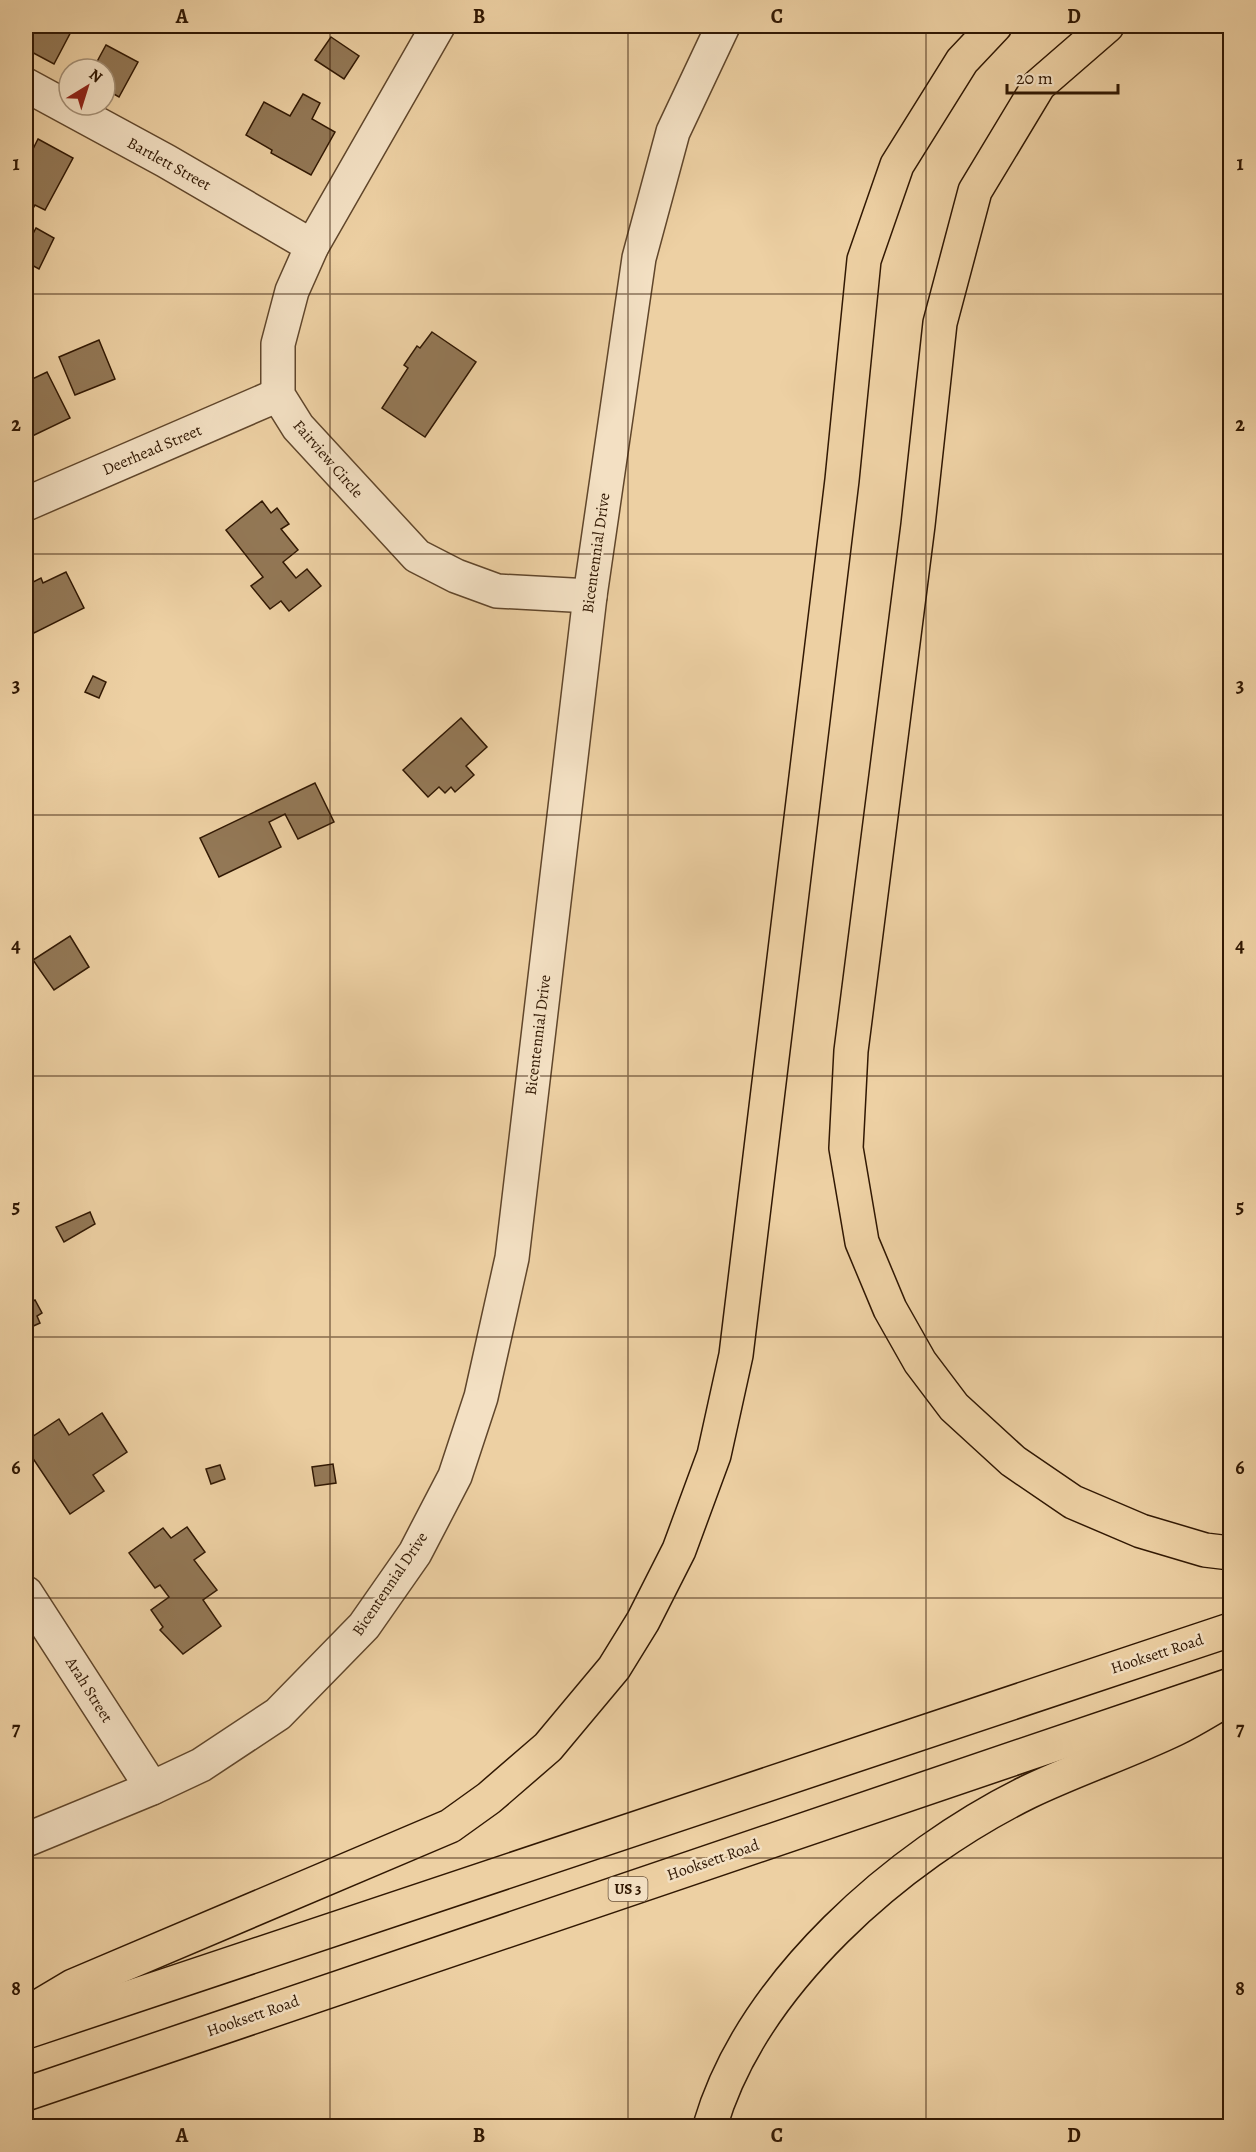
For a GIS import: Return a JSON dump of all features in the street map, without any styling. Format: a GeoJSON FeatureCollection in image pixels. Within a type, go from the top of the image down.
{"type":"FeatureCollection","features":[{"type":"Feature","properties":{"kind":"main road"},"geometry":{"type":"LineString","coordinates":[[26,2014],[73,1986],[450,1826],[526,1767],[574,1718],[614,1668],[643,1622],[679,1550],[714,1455],[736,1355],[840,492],[864,260],[897,165],[962,61],[995,26]]}},
{"type":"Feature","properties":{"kind":"main road"},"geometry":{"type":"LineString","coordinates":[[1107,26],[1039,85],[975,191],[940,323],[918,525],[850,1051],[846,1148],[862,1242],[890,1309],[920,1362],[954,1407],[1012,1461],[1073,1502],[1141,1531],[1205,1550],[1230,1553]]}},
{"type":"Feature","properties":{"kind":"main road","name":"Hooksett Road"},"geometry":{"type":"LineString","coordinates":[[26,2032],[1230,1630]]}},
{"type":"Feature","properties":{"kind":"main road","name":"Hooksett Road"},"geometry":{"type":"LineString","coordinates":[[26,2094],[1230,1685]]}},
{"type":"Feature","properties":{"kind":"main road"},"geometry":{"type":"LineString","coordinates":[[710,2127],[742,2052],[780,1992],[834,1929],[934,1847],[1028,1793],[1175,1729],[1230,1698]]}},
{"type":"Feature","properties":{"kind":"street"},"geometry":{"type":"LineString","coordinates":[[278,395],[278,344],[292,291],[312,246],[438,26]]}},
{"type":"Feature","properties":{"kind":"street","name":"Bicentennial Drive"},"geometry":{"type":"LineString","coordinates":[[26,1839],[152,1788],[201,1765],[279,1714],[364,1626],[415,1553],[455,1476],[481,1397],[512,1258],[590,596],[639,258],[673,132],[723,26]]}},
{"type":"Feature","properties":{"kind":"street","name":"Bartlett Street"},"geometry":{"type":"LineString","coordinates":[[26,85],[166,161],[312,246]]}},
{"type":"Feature","properties":{"kind":"street","name":"Fairview Circle"},"geometry":{"type":"LineString","coordinates":[[278,395],[298,427],[417,556],[456,576],[497,591],[590,596]]}},
{"type":"Feature","properties":{"kind":"street","name":"Deerhead Street"},"geometry":{"type":"LineString","coordinates":[[26,504],[278,395]]}},
{"type":"Feature","properties":{"kind":"street","name":"Arah Street"},"geometry":{"type":"LineString","coordinates":[[26,1593],[152,1788]]}},
{"type":"Feature","properties":{"kind":"building"},"geometry":{"type":"Polygon","coordinates":[[[26,26],[74,26],[54,64],[26,49],[26,26]]]}},
{"type":"Feature","properties":{"kind":"building"},"geometry":{"type":"Polygon","coordinates":[[[331,37],[359,56],[344,79],[315,60],[331,37]]]}},
{"type":"Feature","properties":{"kind":"building"},"geometry":{"type":"Polygon","coordinates":[[[106,45],[138,62],[119,97],[117,96],[117,57],[100,57],[106,45]]]}},
{"type":"Feature","properties":{"kind":"building"},"geometry":{"type":"Polygon","coordinates":[[[303,94],[320,103],[312,119],[335,132],[311,175],[271,153],[272,150],[246,135],[264,102],[290,116],[303,94]]]}},
{"type":"Feature","properties":{"kind":"building"},"geometry":{"type":"Polygon","coordinates":[[[38,139],[73,158],[45,210],[35,205],[31,212],[26,209],[26,163],[38,139]]]}},
{"type":"Feature","properties":{"kind":"building"},"geometry":{"type":"Polygon","coordinates":[[[36,228],[54,238],[39,269],[26,262],[26,247],[36,228]]]}},
{"type":"Feature","properties":{"kind":"building"},"geometry":{"type":"Polygon","coordinates":[[[432,332],[476,362],[425,437],[382,408],[408,368],[404,365],[417,346],[420,348],[432,332]]]}},
{"type":"Feature","properties":{"kind":"building"},"geometry":{"type":"Polygon","coordinates":[[[99,340],[115,379],[75,395],[59,357],[99,340]]]}},
{"type":"Feature","properties":{"kind":"building"},"geometry":{"type":"Polygon","coordinates":[[[47,372],[70,418],[26,439],[26,382],[47,372]]]}},
{"type":"Feature","properties":{"kind":"building"},"geometry":{"type":"Polygon","coordinates":[[[262,501],[271,513],[277,508],[289,524],[281,529],[298,550],[283,562],[296,578],[307,569],[321,586],[289,611],[281,601],[270,609],[251,586],[263,577],[226,530],[262,501]]]}},
{"type":"Feature","properties":{"kind":"building"},"geometry":{"type":"Polygon","coordinates":[[[66,572],[84,608],[34,633],[31,627],[26,630],[26,591],[33,587],[31,583],[41,578],[43,583],[66,572]]]}},
{"type":"Feature","properties":{"kind":"building"},"geometry":{"type":"Polygon","coordinates":[[[93,676],[106,682],[99,698],[85,692],[93,676]]]}},
{"type":"Feature","properties":{"kind":"building"},"geometry":{"type":"Polygon","coordinates":[[[461,718],[487,747],[466,766],[474,775],[455,792],[451,787],[445,793],[439,787],[428,797],[403,770],[461,718]]]}},
{"type":"Feature","properties":{"kind":"building"},"geometry":{"type":"Polygon","coordinates":[[[315,783],[334,822],[298,839],[285,814],[269,822],[281,847],[219,877],[200,838],[315,783]]]}},
{"type":"Feature","properties":{"kind":"building"},"geometry":{"type":"Polygon","coordinates":[[[70,936],[89,967],[54,990],[33,960],[70,936]]]}},
{"type":"Feature","properties":{"kind":"building"},"geometry":{"type":"Polygon","coordinates":[[[90,1212],[95,1224],[64,1242],[56,1227],[90,1212]]]}},
{"type":"Feature","properties":{"kind":"building"},"geometry":{"type":"Polygon","coordinates":[[[26,1296],[29,1303],[35,1300],[42,1313],[37,1316],[40,1323],[29,1328],[26,1321],[26,1296]]]}},
{"type":"Feature","properties":{"kind":"building"},"geometry":{"type":"Polygon","coordinates":[[[102,1413],[127,1452],[93,1475],[104,1491],[70,1514],[26,1448],[26,1441],[59,1419],[69,1435],[102,1413]]]}},
{"type":"Feature","properties":{"kind":"building"},"geometry":{"type":"Polygon","coordinates":[[[333,1464],[336,1483],[315,1486],[312,1467],[333,1464]]]}},
{"type":"Feature","properties":{"kind":"building"},"geometry":{"type":"Polygon","coordinates":[[[220,1465],[225,1479],[211,1484],[206,1469],[220,1465]]]}},
{"type":"Feature","properties":{"kind":"building"},"geometry":{"type":"Polygon","coordinates":[[[187,1527],[205,1552],[194,1560],[217,1590],[203,1600],[221,1626],[183,1654],[160,1630],[163,1627],[151,1610],[169,1597],[160,1585],[155,1588],[129,1553],[163,1528],[171,1538],[187,1527]]]}}]}
